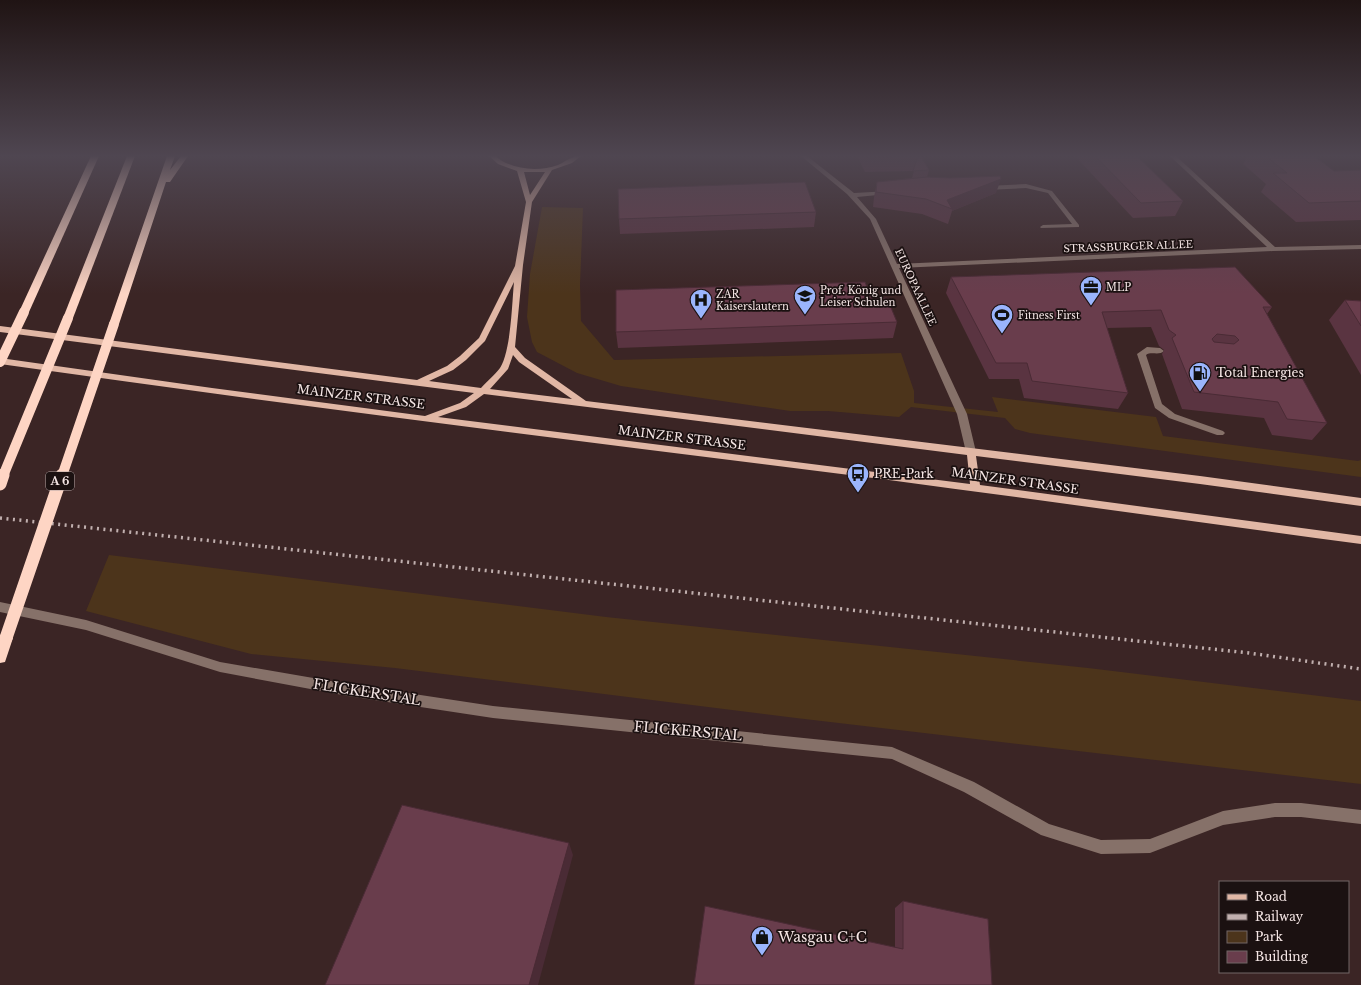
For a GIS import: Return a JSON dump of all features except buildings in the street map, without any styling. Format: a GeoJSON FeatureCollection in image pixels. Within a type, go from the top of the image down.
{"type":"FeatureCollection","features":[{"type":"Feature","properties":{"kind":"highway"},"geometry":{"type":"LineString","coordinates":[[0,361],[74,202]]}},
{"type":"Feature","properties":{"kind":"highway"},"geometry":{"type":"LineString","coordinates":[[0,484],[68,318],[113,202]]}},
{"type":"Feature","properties":{"kind":"highway","name":"A 6"},"geometry":{"type":"LineString","coordinates":[[0,657],[156,202]]}},
{"type":"Feature","properties":{"kind":"main road"},"geometry":{"type":"LineString","coordinates":[[426,418],[463,405],[484,391],[505,367],[511,347],[519,264],[529,202]]}},
{"type":"Feature","properties":{"kind":"main road"},"geometry":{"type":"LineString","coordinates":[[418,383],[450,368],[463,358],[482,339],[519,264]]}},
{"type":"Feature","properties":{"kind":"main road","name":"MAINZER STRASSE"},"geometry":{"type":"LineString","coordinates":[[0,329],[418,383],[1200,480],[1361,502]]}},
{"type":"Feature","properties":{"kind":"main road"},"geometry":{"type":"LineString","coordinates":[[511,347],[522,360],[584,403]]}},
{"type":"Feature","properties":{"kind":"main road","name":"MAINZER STRASSE"},"geometry":{"type":"LineString","coordinates":[[0,361],[426,418],[975,488],[1361,540]]}},
{"type":"Feature","properties":{"kind":"main road"},"geometry":{"type":"LineString","coordinates":[[971,452],[975,488]]}},
{"type":"Feature","properties":{"kind":"street","name":"EUROPAALLEE"},"geometry":{"type":"LineString","coordinates":[[860,202],[873,219],[962,414],[971,452]]}},
{"type":"Feature","properties":{"kind":"street"},"geometry":{"type":"LineString","coordinates":[[1043,227],[1077,226],[1058,202]]}},
{"type":"Feature","properties":{"kind":"street"},"geometry":{"type":"LineString","coordinates":[[1222,202],[1272,249]]}},
{"type":"Feature","properties":{"kind":"street","name":"STRASSBURGER ALLEE"},"geometry":{"type":"LineString","coordinates":[[895,266],[1272,249],[1361,247]]}},
{"type":"Feature","properties":{"kind":"street"},"geometry":{"type":"LineString","coordinates":[[1160,351],[1147,350],[1141,354],[1158,406],[1172,416],[1220,433]]}},
{"type":"Feature","properties":{"kind":"street","name":"FLICKERSTAL"},"geometry":{"type":"LineString","coordinates":[[0,607],[86,625],[220,667],[348,690],[493,712],[892,753],[969,787],[1046,830],[1101,847],[1150,846],[1223,818],[1275,810],[1301,810],[1361,817]]}},
{"type":"Feature","properties":{"kind":"green space"},"geometry":{"type":"Polygon","coordinates":[[[542,207],[583,208],[580,285],[581,321],[614,360],[901,353],[914,391],[914,403],[998,412],[992,397],[1156,417],[1163,436],[1358,461],[1361,460],[1361,477],[1030,433],[1015,429],[1005,418],[911,407],[899,417],[828,411],[790,411],[621,386],[577,373],[537,352],[532,342],[527,317],[530,274],[542,207]]]}},
{"type":"Feature","properties":{"kind":"green space"},"geometry":{"type":"Polygon","coordinates":[[[109,555],[606,617],[1088,668],[1361,701],[1361,784],[796,718],[395,668],[251,654],[86,611],[109,555]]]}},
{"type":"Feature","properties":{"kind":"railway"},"geometry":{"type":"LineString","coordinates":[[0,518],[1249,653],[1361,669]]}},
{"type":"Feature","properties":{"kind":"place","name":"MLP"},"geometry":{"type":"Point","coordinates":[1091,306]}},
{"type":"Feature","properties":{"kind":"place","name":"Prof. König und Leiser Schulen"},"geometry":{"type":"Point","coordinates":[805,316]}},
{"type":"Feature","properties":{"kind":"place","name":"ZAR Kaiserslautern"},"geometry":{"type":"Point","coordinates":[701,320]}},
{"type":"Feature","properties":{"kind":"place","name":"Fitness First"},"geometry":{"type":"Point","coordinates":[1002,334]}},
{"type":"Feature","properties":{"kind":"place","name":"Total Energies"},"geometry":{"type":"Point","coordinates":[1200,392]}},
{"type":"Feature","properties":{"kind":"place","name":"PRE-Park"},"geometry":{"type":"Point","coordinates":[858,494]}},
{"type":"Feature","properties":{"kind":"place","name":"Wasgau C+C"},"geometry":{"type":"Point","coordinates":[762,956]}}]}
